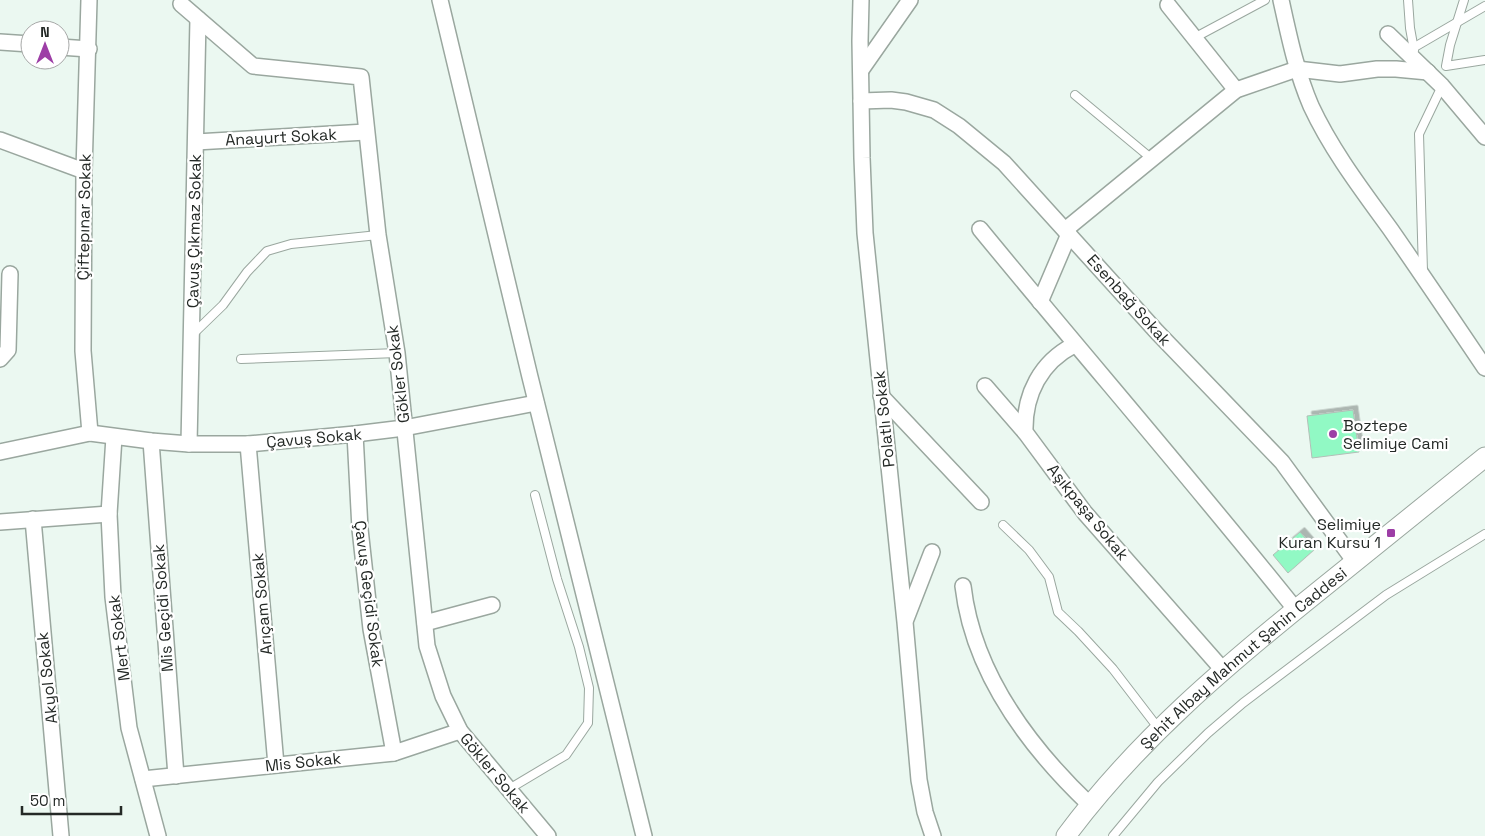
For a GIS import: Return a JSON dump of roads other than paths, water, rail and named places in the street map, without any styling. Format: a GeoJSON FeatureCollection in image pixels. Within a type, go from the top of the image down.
{"type":"FeatureCollection","features":[{"type":"Feature","properties":{"kind":"street","name":"Çiftepınar Sokak"},"geometry":{"type":"LineString","coordinates":[[89,0],[84,172],[83,351],[90,433]]}},
{"type":"Feature","properties":{"kind":"street"},"geometry":{"type":"LineString","coordinates":[[440,0],[536,402],[644,836]]}},
{"type":"Feature","properties":{"kind":"street","name":"Polatlı Sokak"},"geometry":{"type":"LineString","coordinates":[[861,0],[862,158],[865,233],[905,622],[919,780],[925,812],[933,836]]}},
{"type":"Feature","properties":{"kind":"street"},"geometry":{"type":"LineString","coordinates":[[861,70],[910,0]]}},
{"type":"Feature","properties":{"kind":"street"},"geometry":{"type":"LineString","coordinates":[[1281,0],[1297,69],[1310,104],[1334,150],[1485,368]]}},
{"type":"Feature","properties":{"kind":"street","name":"Gökler Sokak"},"geometry":{"type":"LineString","coordinates":[[181,4],[253,66],[360,77],[378,235],[397,353],[427,646],[437,679],[460,731],[548,836]]}},
{"type":"Feature","properties":{"kind":"street"},"geometry":{"type":"LineString","coordinates":[[1168,5],[1236,90]]}},
{"type":"Feature","properties":{"kind":"street","name":"Çavuş Çıkmaz Sokak"},"geometry":{"type":"LineString","coordinates":[[189,444],[198,19]]}},
{"type":"Feature","properties":{"kind":"street"},"geometry":{"type":"LineString","coordinates":[[1388,34],[1415,53],[1428,72],[1485,137]]}},
{"type":"Feature","properties":{"kind":"street"},"geometry":{"type":"LineString","coordinates":[[0,42],[20,43]]}},
{"type":"Feature","properties":{"kind":"street"},"geometry":{"type":"LineString","coordinates":[[70,48],[89,49]]}},
{"type":"Feature","properties":{"kind":"street"},"geometry":{"type":"LineString","coordinates":[[1040,302],[1067,232],[1236,90],[1297,69],[1340,74],[1377,69],[1428,72]]}},
{"type":"Feature","properties":{"kind":"street","name":"Esenbağ Sokak"},"geometry":{"type":"LineString","coordinates":[[862,101],[891,100],[934,110],[1004,162],[1157,332],[1282,462],[1356,562]]}},
{"type":"Feature","properties":{"kind":"street","name":"Anayurt Sokak"},"geometry":{"type":"LineString","coordinates":[[196,142],[366,132]]}},
{"type":"Feature","properties":{"kind":"street"},"geometry":{"type":"LineString","coordinates":[[0,140],[84,172]]}},
{"type":"Feature","properties":{"kind":"street"},"geometry":{"type":"LineString","coordinates":[[980,229],[1074,345],[1178,465],[1296,610]]}},
{"type":"Feature","properties":{"kind":"street"},"geometry":{"type":"LineString","coordinates":[[0,359],[8,350],[10,274]]}},
{"type":"Feature","properties":{"kind":"street"},"geometry":{"type":"LineString","coordinates":[[1025,432],[1027,404],[1039,375],[1054,357],[1074,345]]}},
{"type":"Feature","properties":{"kind":"street","name":"Aşıkpaşa Sokak"},"geometry":{"type":"LineString","coordinates":[[984,386],[1025,432],[1085,513],[1223,670]]}},
{"type":"Feature","properties":{"kind":"street"},"geometry":{"type":"LineString","coordinates":[[882,396],[981,502]]}},
{"type":"Feature","properties":{"kind":"street","name":"Çavuş Sokak"},"geometry":{"type":"LineString","coordinates":[[0,452],[90,433],[189,444],[248,444],[404,428],[536,402]]}},
{"type":"Feature","properties":{"kind":"street","name":"Çavuş Geçidi Sokak"},"geometry":{"type":"LineString","coordinates":[[354,434],[360,529],[371,629],[394,753]]}},
{"type":"Feature","properties":{"kind":"street","name":"Mert Sokak"},"geometry":{"type":"LineString","coordinates":[[114,436],[109,514],[113,597],[130,728],[158,836]]}},
{"type":"Feature","properties":{"kind":"street","name":"Mis Geçidi Sokak"},"geometry":{"type":"LineString","coordinates":[[151,441],[176,776]]}},
{"type":"Feature","properties":{"kind":"street","name":"Arıçam Sokak"},"geometry":{"type":"LineString","coordinates":[[248,444],[276,765]]}},
{"type":"Feature","properties":{"kind":"street","name":"Şehit Albay Mahmut Şahin Caddesi"},"geometry":{"type":"LineString","coordinates":[[1066,836],[1090,805],[1159,730],[1223,670],[1485,457]]}},
{"type":"Feature","properties":{"kind":"street"},"geometry":{"type":"LineString","coordinates":[[0,522],[109,514]]}},
{"type":"Feature","properties":{"kind":"street","name":"Akyol Sokak"},"geometry":{"type":"LineString","coordinates":[[32,519],[61,836]]}},
{"type":"Feature","properties":{"kind":"street"},"geometry":{"type":"LineString","coordinates":[[905,622],[932,552]]}},
{"type":"Feature","properties":{"kind":"street"},"geometry":{"type":"LineString","coordinates":[[963,586],[972,633],[984,664],[996,686],[1034,746],[1090,805]]}},
{"type":"Feature","properties":{"kind":"street"},"geometry":{"type":"LineString","coordinates":[[425,623],[492,606]]}},
{"type":"Feature","properties":{"kind":"street","name":"Mis Sokak"},"geometry":{"type":"LineString","coordinates":[[143,779],[394,753],[460,731]]}},
{"type":"Feature","properties":{"kind":"lane"},"geometry":{"type":"LineString","coordinates":[[1194,38],[1265,0]]}},
{"type":"Feature","properties":{"kind":"lane"},"geometry":{"type":"LineString","coordinates":[[1408,0],[1415,53],[1457,21],[1485,6]]}},
{"type":"Feature","properties":{"kind":"lane"},"geometry":{"type":"LineString","coordinates":[[1464,0],[1446,66],[1485,60]]}},
{"type":"Feature","properties":{"kind":"lane"},"geometry":{"type":"LineString","coordinates":[[1423,276],[1419,134],[1442,86]]}},
{"type":"Feature","properties":{"kind":"lane"},"geometry":{"type":"LineString","coordinates":[[1075,94],[1152,159]]}},
{"type":"Feature","properties":{"kind":"lane"},"geometry":{"type":"LineString","coordinates":[[192,335],[223,305],[247,272],[267,252],[291,244],[378,235]]}},
{"type":"Feature","properties":{"kind":"lane"},"geometry":{"type":"LineString","coordinates":[[241,359],[397,353]]}},
{"type":"Feature","properties":{"kind":"lane"},"geometry":{"type":"LineString","coordinates":[[509,790],[566,756],[588,723],[589,688],[535,495]]}},
{"type":"Feature","properties":{"kind":"lane"},"geometry":{"type":"LineString","coordinates":[[1003,526],[1029,550],[1049,577],[1058,612],[1108,663],[1159,730]]}},
{"type":"Feature","properties":{"kind":"lane"},"geometry":{"type":"LineString","coordinates":[[1113,836],[1158,782],[1208,733],[1243,703],[1386,595],[1485,534]]}},
{"type":"Feature","properties":{"kind":"place","name":"Boztepe Selimiye Cami"},"geometry":{"type":"Point","coordinates":[1333,434]}},
{"type":"Feature","properties":{"kind":"place","name":"Selimiye Kuran Kursu 1"},"geometry":{"type":"Point","coordinates":[1391,533]}}]}
